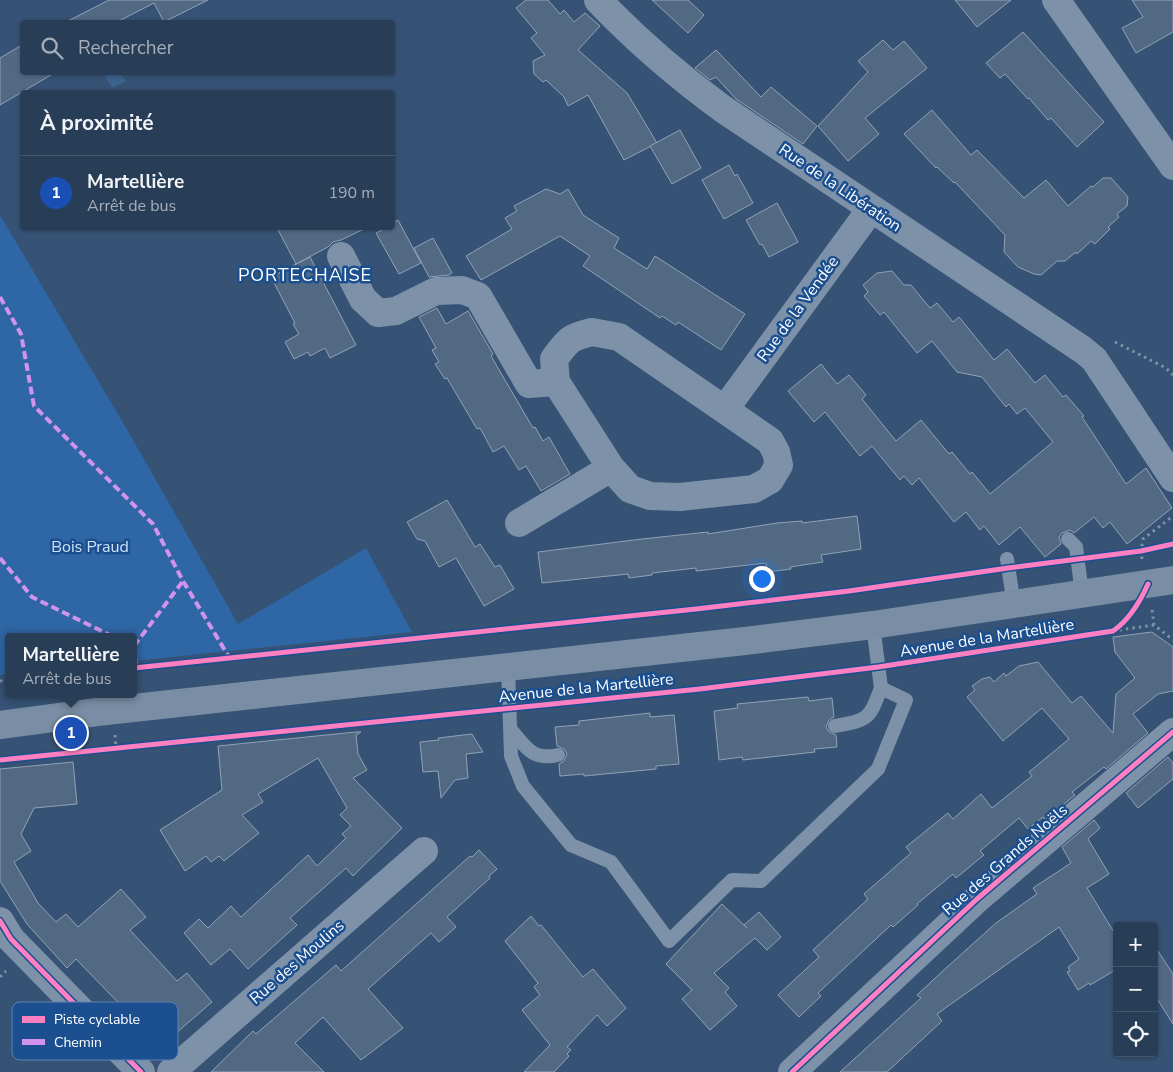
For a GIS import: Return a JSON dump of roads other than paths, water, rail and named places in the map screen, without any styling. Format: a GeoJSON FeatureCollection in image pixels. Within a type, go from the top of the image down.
{"type":"FeatureCollection","features":[{"type":"Feature","properties":{"kind":"street"},"geometry":{"type":"LineString","coordinates":[[1056,0],[1173,166]]}},
{"type":"Feature","properties":{"kind":"street","name":"Rue de la Libération"},"geometry":{"type":"LineString","coordinates":[[604,2],[650,49],[701,93],[1089,354],[1173,478]]}},
{"type":"Feature","properties":{"kind":"street","name":"Rue de la Vendée"},"geometry":{"type":"LineString","coordinates":[[725,409],[872,209]]}},
{"type":"Feature","properties":{"kind":"street"},"geometry":{"type":"LineString","coordinates":[[340,256],[363,299],[378,313],[396,311],[436,291],[462,290],[478,296],[529,384],[556,382]]}},
{"type":"Feature","properties":{"kind":"street"},"geometry":{"type":"LineString","coordinates":[[592,332],[619,337],[725,409],[770,441],[776,452],[779,465],[770,480],[754,488],[680,497],[650,496],[630,488],[611,468],[556,382],[554,358],[574,336],[592,332]]}},
{"type":"Feature","properties":{"kind":"street"},"geometry":{"type":"LineString","coordinates":[[519,523],[611,468]]}},
{"type":"Feature","properties":{"kind":"street","name":"Avenue de la Martellière"},"geometry":{"type":"LineString","coordinates":[[0,725],[105,721],[508,667],[745,642],[874,626],[1160,582]]}},
{"type":"Feature","properties":{"kind":"street","name":"Avenue de la Martellière"},"geometry":{"type":"LineString","coordinates":[[0,710],[105,721]]}},
{"type":"Feature","properties":{"kind":"street","name":"Rue des Grands Noëls"},"geometry":{"type":"LineString","coordinates":[[792,1072],[977,899],[1173,732]]}},
{"type":"Feature","properties":{"kind":"street","name":"Rue des Moulins"},"geometry":{"type":"LineString","coordinates":[[171,1072],[424,851]]}},
{"type":"Feature","properties":{"kind":"street"},"geometry":{"type":"LineString","coordinates":[[0,921],[11,939],[73,1002]]}},
{"type":"Feature","properties":{"kind":"street"},"geometry":{"type":"LineString","coordinates":[[129,1060],[141,1072]]}},
{"type":"Feature","properties":{"kind":"lane"},"geometry":{"type":"LineString","coordinates":[[1068,538],[1076,547],[1082,594]]}},
{"type":"Feature","properties":{"kind":"lane"},"geometry":{"type":"LineString","coordinates":[[1007,559],[1014,605]]}},
{"type":"Feature","properties":{"kind":"lane"},"geometry":{"type":"LineString","coordinates":[[836,726],[862,721],[874,708],[881,688],[874,626]]}},
{"type":"Feature","properties":{"kind":"lane"},"geometry":{"type":"LineString","coordinates":[[508,667],[511,756],[523,786],[571,845],[611,862],[669,941],[732,880],[761,880],[878,769],[906,700],[881,688]]}},
{"type":"Feature","properties":{"kind":"lane"},"geometry":{"type":"LineString","coordinates":[[511,730],[529,752],[548,758],[558,756]]}},
{"type":"Feature","properties":{"kind":"place","name":"Martellière"},"geometry":{"type":"Point","coordinates":[71,733]}},
{"type":"Feature","properties":{"kind":"district","name":"PORTECHAISE"},"geometry":{"type":"Point","coordinates":[305,275]}},
{"type":"Feature","properties":{"kind":"park label","name":"Bois Praud"},"geometry":{"type":"Point","coordinates":[90,547]}}]}
